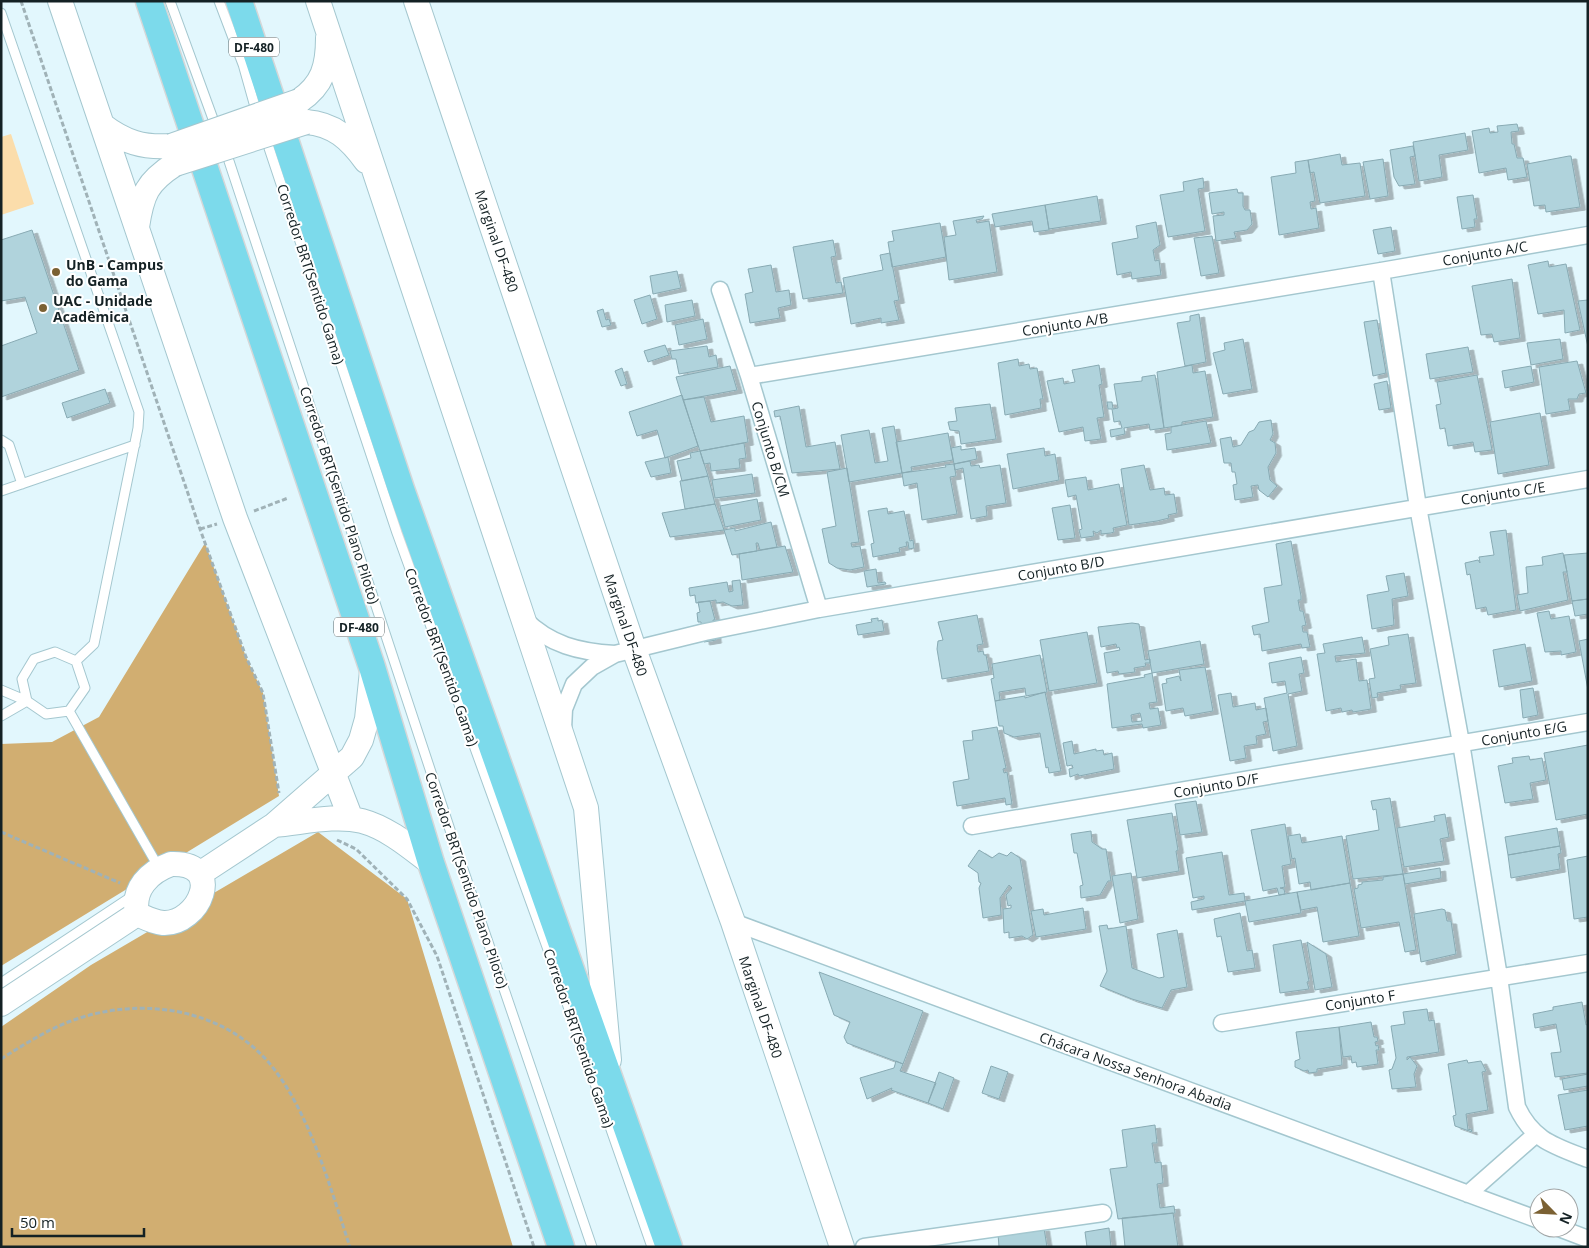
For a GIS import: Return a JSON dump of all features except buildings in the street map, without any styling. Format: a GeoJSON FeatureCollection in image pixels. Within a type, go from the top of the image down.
{"type":"FeatureCollection","features":[{"type":"Feature","properties":{"kind":"main road","name":"DF-480"},"geometry":{"type":"LineString","coordinates":[[239,1],[401,489],[669,1247]]}},
{"type":"Feature","properties":{"kind":"main road","name":"DF-480"},"geometry":{"type":"LineString","coordinates":[[156,3],[372,667],[431,862],[561,1247]]}},
{"type":"Feature","properties":{"kind":"street"},"geometry":{"type":"LineString","coordinates":[[60,1],[235,518],[351,819]]}},
{"type":"Feature","properties":{"kind":"street"},"geometry":{"type":"LineString","coordinates":[[318,1],[521,616],[578,779],[588,818],[592,888],[610,1077]]}},
{"type":"Feature","properties":{"kind":"street","name":"Marginal DF-480"},"geometry":{"type":"LineString","coordinates":[[416,1],[624,652],[733,922],[842,1247]]}},
{"type":"Feature","properties":{"kind":"street"},"geometry":{"type":"LineString","coordinates":[[137,227],[140,205],[150,184],[173,155],[303,111],[311,93],[322,78],[328,55],[328,27]]}},
{"type":"Feature","properties":{"kind":"street"},"geometry":{"type":"LineString","coordinates":[[303,111],[318,122],[340,132],[350,140],[376,174]]}},
{"type":"Feature","properties":{"kind":"street"},"geometry":{"type":"LineString","coordinates":[[102,124],[127,141],[173,155]]}},
{"type":"Feature","properties":{"kind":"street","name":"Conjunto A/C"},"geometry":{"type":"LineString","coordinates":[[1382,272],[1588,235]]}},
{"type":"Feature","properties":{"kind":"street"},"geometry":{"type":"LineString","coordinates":[[1382,272],[1418,507],[1461,743],[1499,977],[1516,1107],[1524,1123],[1535,1135],[1550,1144],[1588,1159]]}},
{"type":"Feature","properties":{"kind":"street","name":"Conjunto A/B"},"geometry":{"type":"LineString","coordinates":[[749,376],[1382,272]]}},
{"type":"Feature","properties":{"kind":"street","name":"Conjunto B/CM"},"geometry":{"type":"LineString","coordinates":[[720,290],[749,376],[818,609]]}},
{"type":"Feature","properties":{"kind":"street","name":"Conjunto C/E"},"geometry":{"type":"LineString","coordinates":[[1418,507],[1588,479]]}},
{"type":"Feature","properties":{"kind":"street","name":"Conjunto B/D"},"geometry":{"type":"LineString","coordinates":[[624,652],[705,632],[818,609],[1418,507]]}},
{"type":"Feature","properties":{"kind":"street"},"geometry":{"type":"LineString","coordinates":[[521,616],[543,636],[564,646],[584,651],[624,652]]}},
{"type":"Feature","properties":{"kind":"street"},"geometry":{"type":"LineString","coordinates":[[562,734],[564,709],[574,684],[592,667],[624,652]]}},
{"type":"Feature","properties":{"kind":"street"},"geometry":{"type":"LineString","coordinates":[[201,874],[274,825],[333,776],[352,757],[361,740],[370,702],[372,667]]}},
{"type":"Feature","properties":{"kind":"street","name":"Conjunto E/G"},"geometry":{"type":"LineString","coordinates":[[1461,743],[1588,722]]}},
{"type":"Feature","properties":{"kind":"street","name":"Conjunto D/F"},"geometry":{"type":"LineString","coordinates":[[972,826],[1461,743]]}},
{"type":"Feature","properties":{"kind":"street"},"geometry":{"type":"LineString","coordinates":[[274,825],[351,819],[374,826],[392,835],[431,862]]}},
{"type":"Feature","properties":{"kind":"street"},"geometry":{"type":"LineString","coordinates":[[1,1004],[138,903],[147,877],[159,868],[181,864],[193,867],[201,874],[204,886],[197,905],[179,919],[164,923],[151,921],[138,903]]}},
{"type":"Feature","properties":{"kind":"street","name":"Chácara Nossa Senhora Abadia"},"geometry":{"type":"LineString","coordinates":[[733,922],[1529,1216]]}},
{"type":"Feature","properties":{"kind":"street","name":"Conjunto F"},"geometry":{"type":"LineString","coordinates":[[1222,1023],[1588,963]]}},
{"type":"Feature","properties":{"kind":"street"},"geometry":{"type":"LineString","coordinates":[[1468,1194],[1535,1135]]}},
{"type":"Feature","properties":{"kind":"street"},"geometry":{"type":"LineString","coordinates":[[864,1247],[1103,1213]]}},
{"type":"Feature","properties":{"kind":"lane"},"geometry":{"type":"LineString","coordinates":[[219,1],[248,75],[268,92]]}},
{"type":"Feature","properties":{"kind":"lane","name":"Corredor BRT(Sentido Plano Piloto)"},"geometry":{"type":"LineString","coordinates":[[156,3],[234,174],[461,863],[592,1247]]}},
{"type":"Feature","properties":{"kind":"lane"},"geometry":{"type":"LineString","coordinates":[[1,13],[139,412],[135,446],[94,644],[76,661]]}},
{"type":"Feature","properties":{"kind":"lane"},"geometry":{"type":"LineString","coordinates":[[243,64],[260,121]]}},
{"type":"Feature","properties":{"kind":"lane","name":"Corredor BRT(Sentido Gama)"},"geometry":{"type":"LineString","coordinates":[[263,130],[397,532],[555,969],[652,1247]]}},
{"type":"Feature","properties":{"kind":"lane"},"geometry":{"type":"LineString","coordinates":[[1,440],[9,445],[22,484]]}},
{"type":"Feature","properties":{"kind":"lane"},"geometry":{"type":"LineString","coordinates":[[1,491],[135,446]]}},
{"type":"Feature","properties":{"kind":"lane"},"geometry":{"type":"LineString","coordinates":[[1,690],[27,701],[46,714],[69,711],[85,688],[76,661],[55,652],[34,659],[22,679],[27,701]]}},
{"type":"Feature","properties":{"kind":"lane"},"geometry":{"type":"LineString","coordinates":[[1,716],[27,701]]}},
{"type":"Feature","properties":{"kind":"lane"},"geometry":{"type":"LineString","coordinates":[[69,711],[159,868]]}},
{"type":"Feature","properties":{"kind":"lane"},"geometry":{"type":"LineString","coordinates":[[1,983],[138,903]]}},
{"type":"Feature","properties":{"kind":"path"},"geometry":{"type":"LineString","coordinates":[[1,832],[138,903]]}},
{"type":"Feature","properties":{"kind":"path"},"geometry":{"type":"LineString","coordinates":[[1,1059],[70,1021],[101,1012],[130,1008],[186,1013],[230,1030],[256,1048],[276,1071],[296,1106],[320,1156],[350,1247]]}},
{"type":"Feature","properties":{"kind":"shaded area"},"geometry":{"type":"Polygon","coordinates":[[[11,134],[34,204],[1,215],[1,137],[11,134]]]}},
{"type":"Feature","properties":{"kind":"shaded area"},"geometry":{"type":"Polygon","coordinates":[[[205,543],[246,657],[263,693],[279,796],[1,966],[1,744],[52,742],[99,717],[205,543]]]}},
{"type":"Feature","properties":{"kind":"shaded area"},"geometry":{"type":"Polygon","coordinates":[[[318,832],[407,899],[513,1247],[1,1247],[1,1027],[91,965],[318,832]]]}},
{"type":"Feature","properties":{"kind":"place","name":"UnB - Campus do Gama"},"geometry":{"type":"Point","coordinates":[56,272]}},
{"type":"Feature","properties":{"kind":"place","name":"UAC - Unidade Acadêmica"},"geometry":{"type":"Point","coordinates":[43,308]}}]}
